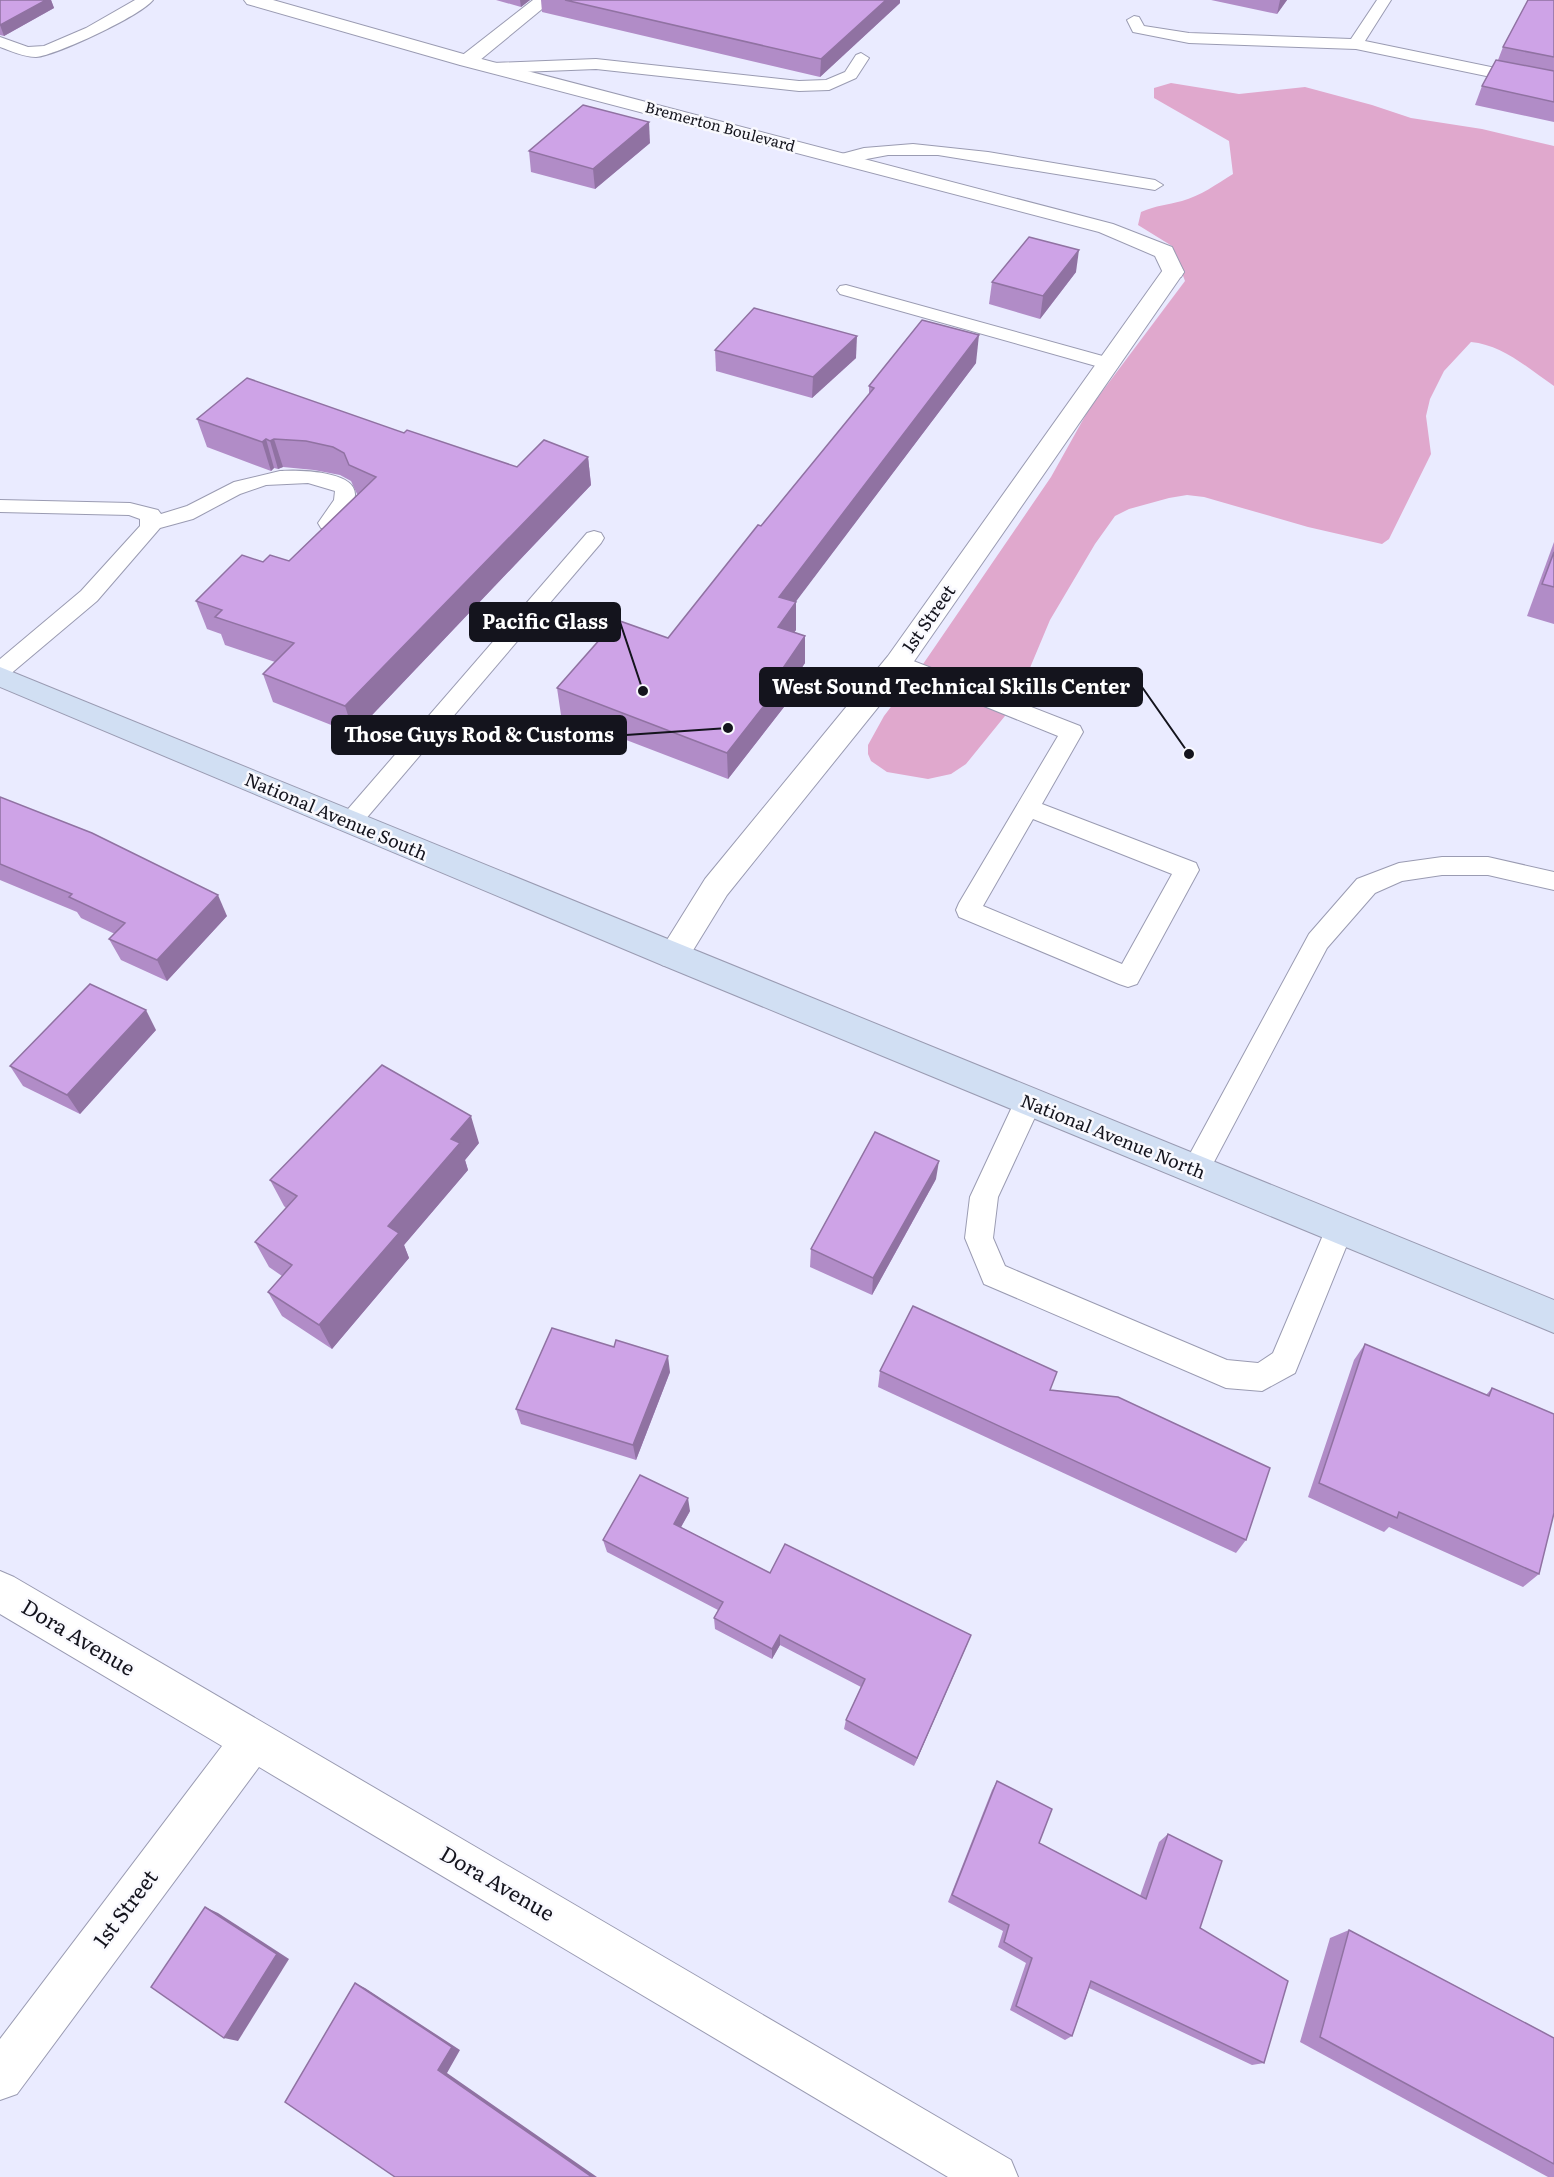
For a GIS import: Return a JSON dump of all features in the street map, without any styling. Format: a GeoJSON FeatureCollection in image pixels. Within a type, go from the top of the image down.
{"type":"FeatureCollection","features":[{"type":"Feature","properties":{"kind":"main road","name":"National Avenue South"},"geometry":{"type":"LineString","coordinates":[[0,676],[672,956]]}},
{"type":"Feature","properties":{"kind":"main road","name":"National Avenue North"},"geometry":{"type":"LineString","coordinates":[[672,956],[1554,1317]]}},
{"type":"Feature","properties":{"kind":"street","name":"Bremerton Boulevard"},"geometry":{"type":"LineString","coordinates":[[253,0],[493,68],[1106,228],[1164,252],[1173,272]]}},
{"type":"Feature","properties":{"kind":"street"},"geometry":{"type":"LineString","coordinates":[[467,61],[544,0]]}},
{"type":"Feature","properties":{"kind":"street","name":"1st Street"},"geometry":{"type":"LineString","coordinates":[[672,956],[716,886],[898,663],[1173,272]]}},
{"type":"Feature","properties":{"kind":"street","name":"Dora Avenue"},"geometry":{"type":"LineString","coordinates":[[0,1591],[994,2177]]}},
{"type":"Feature","properties":{"kind":"street","name":"1st Street"},"geometry":{"type":"LineString","coordinates":[[0,2077],[252,1741]]}},
{"type":"Feature","properties":{"kind":"lane"},"geometry":{"type":"LineString","coordinates":[[0,42],[33,52],[45,51],[100,26],[146,0]]}},
{"type":"Feature","properties":{"kind":"lane"},"geometry":{"type":"LineString","coordinates":[[1356,44],[1384,0]]}},
{"type":"Feature","properties":{"kind":"lane"},"geometry":{"type":"LineString","coordinates":[[1134,20],[1138,29],[1189,38],[1356,44],[1554,85]]}},
{"type":"Feature","properties":{"kind":"lane"},"geometry":{"type":"LineString","coordinates":[[493,68],[596,64],[799,86],[829,85],[850,75],[861,58]]}},
{"type":"Feature","properties":{"kind":"lane"},"geometry":{"type":"LineString","coordinates":[[840,159],[870,152],[944,151],[1155,185]]}},
{"type":"Feature","properties":{"kind":"lane"},"geometry":{"type":"LineString","coordinates":[[846,291],[1110,364]]}},
{"type":"Feature","properties":{"kind":"lane"},"geometry":{"type":"LineString","coordinates":[[150,522],[177,517],[240,487],[263,480],[300,477],[333,481],[345,488],[344,500],[328,523]]}},
{"type":"Feature","properties":{"kind":"lane"},"geometry":{"type":"LineString","coordinates":[[0,506],[130,509],[151,515],[150,527],[128,555],[89,596],[0,671]]}},
{"type":"Feature","properties":{"kind":"lane"},"geometry":{"type":"LineString","coordinates":[[350,822],[594,538]]}},
{"type":"Feature","properties":{"kind":"lane"},"geometry":{"type":"LineString","coordinates":[[898,663],[1072,732],[968,910],[1128,977],[1187,870],[1028,808]]}},
{"type":"Feature","properties":{"kind":"lane"},"geometry":{"type":"LineString","coordinates":[[1195,1171],[1318,941],[1366,886],[1398,872],[1442,866],[1488,866],[1554,881]]}},
{"type":"Feature","properties":{"kind":"lane"},"geometry":{"type":"LineString","coordinates":[[1028,1102],[984,1197],[979,1238],[994,1275],[1226,1374],[1262,1377],[1284,1363],[1339,1230]]}},
{"type":"Feature","properties":{"kind":"shaded area"},"geometry":{"type":"Polygon","coordinates":[[[1171,83],[1239,94],[1305,87],[1411,118],[1482,129],[1554,146],[1554,386],[1505,353],[1471,342],[1444,371],[1430,399],[1426,416],[1431,454],[1389,539],[1382,544],[1308,527],[1204,497],[1187,495],[1129,509],[1115,516],[1095,544],[1050,620],[1019,694],[1009,711],[966,764],[951,774],[928,779],[887,772],[871,761],[868,754],[868,745],[884,716],[919,670],[1051,477],[1089,409],[1185,281],[1172,246],[1138,225],[1141,212],[1189,199],[1233,174],[1229,141],[1154,98],[1154,88],[1171,83]]]}},
{"type":"Feature","properties":{"kind":"building"},"geometry":{"type":"Polygon","coordinates":[[[0,0],[46,0],[0,25],[0,0]]]}},
{"type":"Feature","properties":{"kind":"building"},"geometry":{"type":"Polygon","coordinates":[[[565,0],[886,0],[821,59],[565,0]]]}},
{"type":"Feature","properties":{"kind":"building"},"geometry":{"type":"Polygon","coordinates":[[[1528,0],[1554,0],[1554,57],[1503,47],[1528,0]]]}},
{"type":"Feature","properties":{"kind":"building"},"geometry":{"type":"Polygon","coordinates":[[[1496,60],[1554,71],[1554,102],[1482,86],[1496,60]]]}},
{"type":"Feature","properties":{"kind":"building"},"geometry":{"type":"Polygon","coordinates":[[[583,105],[649,122],[593,169],[529,151],[583,105]]]}},
{"type":"Feature","properties":{"kind":"building"},"geometry":{"type":"Polygon","coordinates":[[[1029,237],[1079,250],[1043,296],[992,282],[1029,237]]]}},
{"type":"Feature","properties":{"kind":"building"},"geometry":{"type":"Polygon","coordinates":[[[754,308],[857,336],[813,377],[715,350],[754,308]]]}},
{"type":"Feature","properties":{"kind":"building"},"geometry":{"type":"Polygon","coordinates":[[[922,320],[979,335],[779,597],[796,602],[778,627],[805,636],[777,677],[784,680],[727,753],[557,688],[617,620],[668,638],[758,525],[761,526],[874,388],[869,386],[922,320]]]}},
{"type":"Feature","properties":{"kind":"building"},"geometry":{"type":"Polygon","coordinates":[[[247,378],[404,433],[407,430],[517,467],[544,440],[588,457],[345,706],[263,674],[294,643],[215,617],[222,610],[196,601],[242,555],[263,562],[270,555],[289,561],[376,477],[349,465],[344,453],[333,447],[306,441],[266,439],[262,442],[197,419],[247,378]]]}},
{"type":"Feature","properties":{"kind":"building"},"geometry":{"type":"Polygon","coordinates":[[[1554,552],[1554,587],[1542,584],[1554,552]]]}},
{"type":"Feature","properties":{"kind":"building"},"geometry":{"type":"Polygon","coordinates":[[[0,797],[92,833],[218,895],[157,960],[109,939],[125,923],[69,897],[72,894],[0,864],[0,797]]]}},
{"type":"Feature","properties":{"kind":"building"},"geometry":{"type":"Polygon","coordinates":[[[90,984],[146,1010],[67,1095],[10,1066],[90,984]]]}},
{"type":"Feature","properties":{"kind":"building"},"geometry":{"type":"Polygon","coordinates":[[[382,1065],[471,1116],[451,1139],[460,1143],[388,1226],[399,1233],[319,1325],[268,1292],[292,1265],[255,1242],[297,1196],[270,1180],[382,1065]]]}},
{"type":"Feature","properties":{"kind":"building"},"geometry":{"type":"Polygon","coordinates":[[[875,1132],[939,1161],[873,1278],[811,1249],[875,1132]]]}},
{"type":"Feature","properties":{"kind":"building"},"geometry":{"type":"Polygon","coordinates":[[[913,1306],[1057,1372],[1050,1390],[1118,1397],[1270,1468],[1246,1540],[880,1371],[913,1306]]]}},
{"type":"Feature","properties":{"kind":"building"},"geometry":{"type":"Polygon","coordinates":[[[552,1328],[614,1347],[616,1340],[668,1356],[633,1445],[516,1409],[552,1328]]]}},
{"type":"Feature","properties":{"kind":"building"},"geometry":{"type":"Polygon","coordinates":[[[1365,1344],[1489,1396],[1492,1388],[1554,1414],[1554,1513],[1539,1574],[1399,1512],[1397,1518],[1319,1483],[1365,1344]]]}},
{"type":"Feature","properties":{"kind":"building"},"geometry":{"type":"Polygon","coordinates":[[[640,1475],[688,1498],[674,1524],[770,1573],[785,1544],[971,1635],[917,1758],[846,1720],[865,1679],[780,1635],[772,1649],[714,1618],[723,1602],[603,1540],[640,1475]]]}},
{"type":"Feature","properties":{"kind":"building"},"geometry":{"type":"Polygon","coordinates":[[[997,1781],[1052,1809],[1039,1843],[1146,1899],[1168,1834],[1222,1861],[1200,1928],[1288,1981],[1264,2063],[1091,1981],[1072,2036],[1016,2006],[1032,1958],[1004,1942],[1009,1925],[952,1895],[997,1781]]]}},
{"type":"Feature","properties":{"kind":"building"},"geometry":{"type":"Polygon","coordinates":[[[205,1907],[277,1954],[224,2038],[151,1987],[205,1907]]]}},
{"type":"Feature","properties":{"kind":"building"},"geometry":{"type":"Polygon","coordinates":[[[1349,1930],[1554,2038],[1554,2164],[1320,2037],[1349,1930]]]}},
{"type":"Feature","properties":{"kind":"building"},"geometry":{"type":"Polygon","coordinates":[[[355,1983],[452,2047],[438,2070],[592,2177],[395,2177],[285,2102],[355,1983]]]}},
{"type":"Feature","properties":{"kind":"place","name":"Pacific Glass"},"geometry":{"type":"Point","coordinates":[643,691]}},
{"type":"Feature","properties":{"kind":"place","name":"Those Guys Rod & Customs"},"geometry":{"type":"Point","coordinates":[728,728]}},
{"type":"Feature","properties":{"kind":"place","name":"West Sound Technical Skills Center"},"geometry":{"type":"Point","coordinates":[1189,754]}}]}
